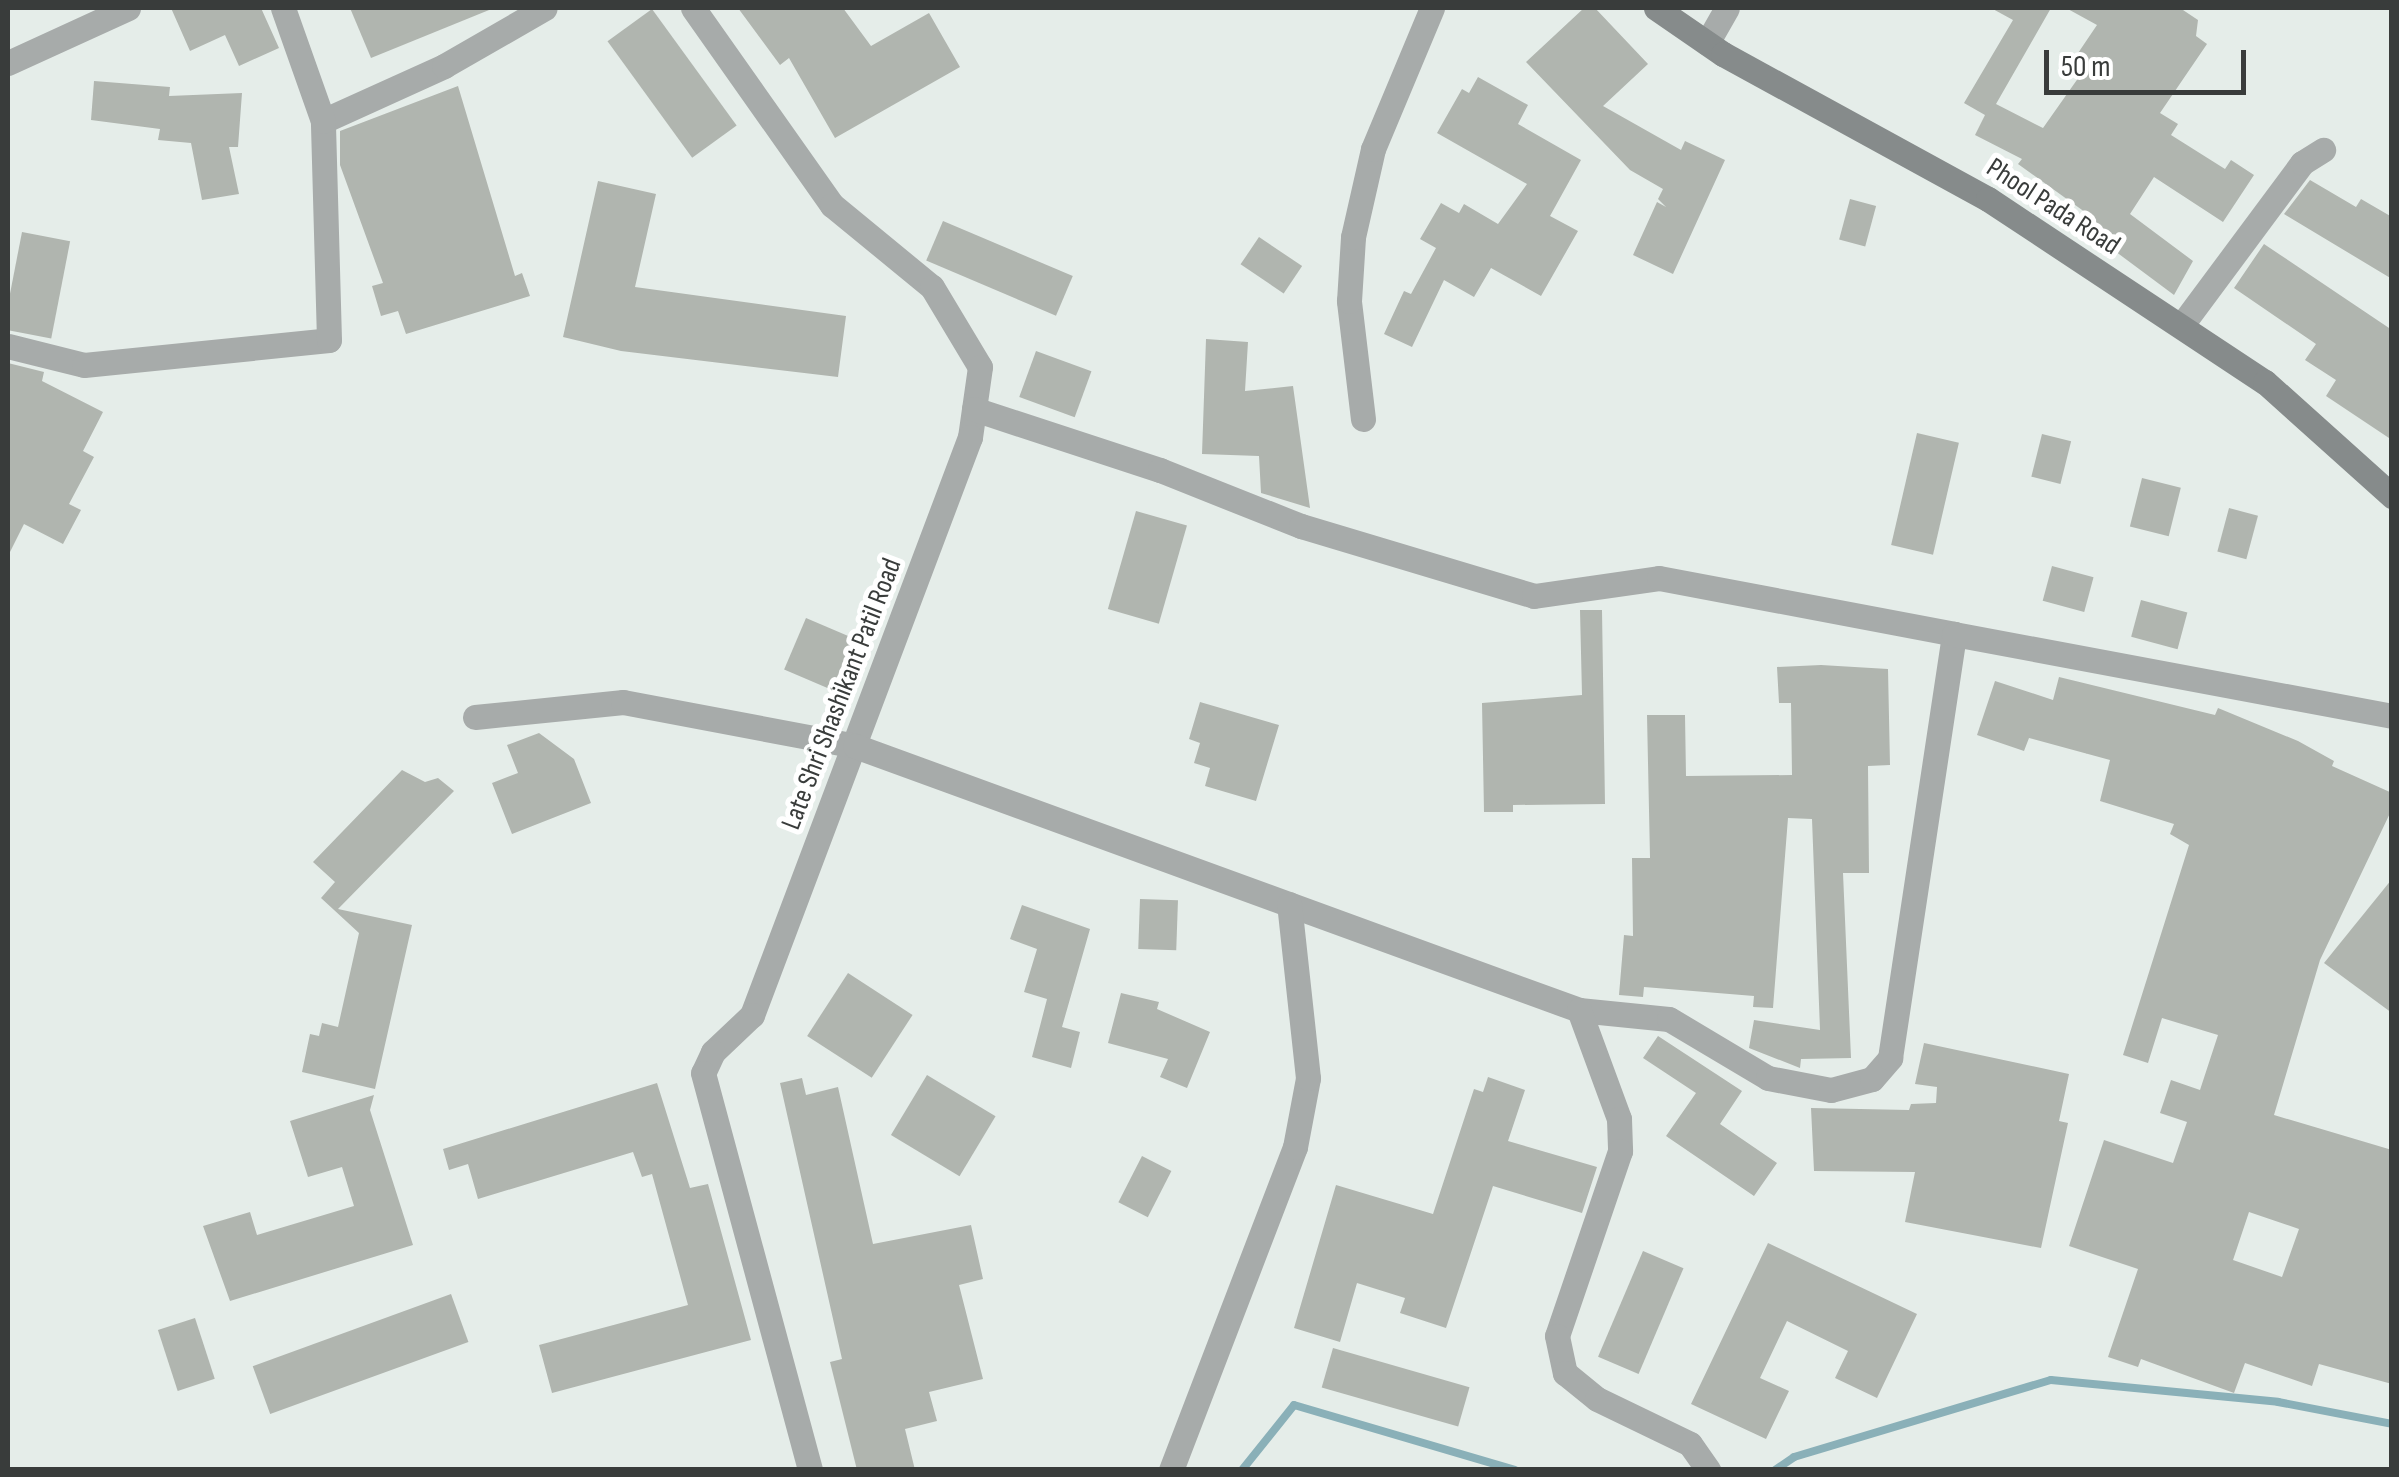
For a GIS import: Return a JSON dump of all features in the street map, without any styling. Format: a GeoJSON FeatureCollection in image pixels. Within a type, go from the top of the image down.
{"type":"FeatureCollection","features":[{"type":"Feature","properties":{"kind":"street"},"geometry":{"type":"LineString","coordinates":[[8,63],[128,8]]}},
{"type":"Feature","properties":{"kind":"street"},"geometry":{"type":"LineString","coordinates":[[8,346],[84,365],[329,340],[324,121],[283,8]]}},
{"type":"Feature","properties":{"kind":"street"},"geometry":{"type":"LineString","coordinates":[[324,121],[444,66],[545,8]]}},
{"type":"Feature","properties":{"kind":"street","name":"Late Shri Shashikant Patil Road"},"geometry":{"type":"LineString","coordinates":[[693,8],[832,204],[932,287],[980,366],[970,438],[752,1015],[713,1052],[703,1073],[810,1470]]}},
{"type":"Feature","properties":{"kind":"street"},"geometry":{"type":"LineString","coordinates":[[1363,418],[1349,302],[1353,237],[1373,149],[1432,8]]}},
{"type":"Feature","properties":{"kind":"street","name":"Phool Pada Road"},"geometry":{"type":"LineString","coordinates":[[1656,8],[1707,43],[1988,199],[2266,382],[2392,496]]}},
{"type":"Feature","properties":{"kind":"street"},"geometry":{"type":"LineString","coordinates":[[1707,43],[1727,8]]}},
{"type":"Feature","properties":{"kind":"street"},"geometry":{"type":"LineString","coordinates":[[2181,326],[2302,163],[2324,150]]}},
{"type":"Feature","properties":{"kind":"street"},"geometry":{"type":"LineString","coordinates":[[974,409],[1160,470],[1301,526],[1534,596],[1659,578],[2392,716]]}},
{"type":"Feature","properties":{"kind":"street"},"geometry":{"type":"LineString","coordinates":[[474,717],[624,702],[855,746],[1579,1010],[1669,1019],[1768,1078],[1831,1090],[1872,1079],[1890,1058],[1954,634]]}},
{"type":"Feature","properties":{"kind":"street"},"geometry":{"type":"LineString","coordinates":[[1170,1470],[1294,1146],[1308,1078],[1289,904]]}},
{"type":"Feature","properties":{"kind":"street"},"geometry":{"type":"LineString","coordinates":[[1579,1010],[1619,1119],[1620,1151],[1557,1336],[1565,1372],[1597,1399],[1690,1444],[1708,1470]]}},
{"type":"Feature","properties":{"kind":"building"},"geometry":{"type":"Polygon","coordinates":[[[171,8],[261,8],[279,48],[239,66],[225,35],[190,51],[171,8]]]}},
{"type":"Feature","properties":{"kind":"building"},"geometry":{"type":"Polygon","coordinates":[[[350,8],[494,8],[371,58],[350,8]]]}},
{"type":"Feature","properties":{"kind":"building"},"geometry":{"type":"Polygon","coordinates":[[[738,8],[843,8],[871,46],[929,13],[960,67],[835,138],[789,58],[780,65],[738,8]]]}},
{"type":"Feature","properties":{"kind":"building"},"geometry":{"type":"Polygon","coordinates":[[[1584,8],[1595,8],[1648,64],[1603,106],[1681,150],[1685,141],[1725,160],[1673,274],[1633,255],[1657,202],[1666,207],[1658,199],[1663,189],[1630,170],[1526,62],[1584,8]]]}},
{"type":"Feature","properties":{"kind":"building"},"geometry":{"type":"Polygon","coordinates":[[[1991,8],[2051,8],[1996,104],[2043,128],[2086,67],[2074,59],[2097,25],[2066,8],[2180,8],[2198,20],[2196,36],[2207,44],[2160,113],[2178,124],[2171,135],[2225,169],[2231,160],[2254,175],[2223,222],[2154,177],[2130,214],[2193,261],[2174,295],[2088,231],[2096,220],[2018,164],[2022,159],[1975,135],[1985,115],[1964,103],[2013,20],[1991,8]]]}},
{"type":"Feature","properties":{"kind":"building"},"geometry":{"type":"Polygon","coordinates":[[[652,9],[737,125],[692,158],[608,41],[652,9]]]}},
{"type":"Feature","properties":{"kind":"building"},"geometry":{"type":"Polygon","coordinates":[[[1478,77],[1528,105],[1518,124],[1581,160],[1550,216],[1578,231],[1541,296],[1491,268],[1474,297],[1444,280],[1412,347],[1384,334],[1404,291],[1411,294],[1436,248],[1420,239],[1441,203],[1459,213],[1464,204],[1498,224],[1527,184],[1437,133],[1462,89],[1469,93],[1478,77]]]}},
{"type":"Feature","properties":{"kind":"building"},"geometry":{"type":"Polygon","coordinates":[[[94,81],[170,87],[169,96],[242,93],[238,147],[229,147],[239,194],[202,200],[191,143],[158,140],[160,129],[91,120],[94,81]]]}},
{"type":"Feature","properties":{"kind":"building"},"geometry":{"type":"Polygon","coordinates":[[[458,86],[515,276],[522,273],[530,296],[406,334],[398,311],[381,316],[372,286],[383,283],[340,165],[340,131],[458,86]]]}},
{"type":"Feature","properties":{"kind":"building"},"geometry":{"type":"Polygon","coordinates":[[[2310,180],[2356,207],[2361,199],[2392,217],[2392,279],[2284,214],[2310,180]]]}},
{"type":"Feature","properties":{"kind":"building"},"geometry":{"type":"Polygon","coordinates":[[[598,181],[656,194],[635,287],[846,316],[838,377],[621,351],[563,337],[598,181]]]}},
{"type":"Feature","properties":{"kind":"building"},"geometry":{"type":"Polygon","coordinates":[[[1850,199],[1876,206],[1865,247],[1839,240],[1850,199]]]}},
{"type":"Feature","properties":{"kind":"building"},"geometry":{"type":"Polygon","coordinates":[[[943,221],[1073,276],[1056,316],[926,261],[943,221]]]}},
{"type":"Feature","properties":{"kind":"building"},"geometry":{"type":"Polygon","coordinates":[[[22,232],[70,241],[51,339],[8,330],[8,304],[22,232]]]}},
{"type":"Feature","properties":{"kind":"building"},"geometry":{"type":"Polygon","coordinates":[[[1259,237],[1302,266],[1284,293],[1241,264],[1259,237]]]}},
{"type":"Feature","properties":{"kind":"building"},"geometry":{"type":"Polygon","coordinates":[[[2264,244],[2392,330],[2392,440],[2326,396],[2336,380],[2305,360],[2316,344],[2234,288],[2264,244]]]}},
{"type":"Feature","properties":{"kind":"building"},"geometry":{"type":"Polygon","coordinates":[[[1206,339],[1248,342],[1245,391],[1293,386],[1310,508],[1261,493],[1259,456],[1202,454],[1206,339]]]}},
{"type":"Feature","properties":{"kind":"building"},"geometry":{"type":"Polygon","coordinates":[[[1036,351],[1091,371],[1075,417],[1019,397],[1036,351]]]}},
{"type":"Feature","properties":{"kind":"building"},"geometry":{"type":"Polygon","coordinates":[[[8,363],[44,372],[42,381],[103,412],[83,451],[94,457],[69,504],[81,510],[63,544],[24,524],[8,556],[8,363]]]}},
{"type":"Feature","properties":{"kind":"building"},"geometry":{"type":"Polygon","coordinates":[[[1917,433],[1959,443],[1933,555],[1891,545],[1917,433]]]}},
{"type":"Feature","properties":{"kind":"building"},"geometry":{"type":"Polygon","coordinates":[[[2042,434],[2071,441],[2060,484],[2031,477],[2042,434]]]}},
{"type":"Feature","properties":{"kind":"building"},"geometry":{"type":"Polygon","coordinates":[[[2142,478],[2181,488],[2169,536],[2130,527],[2142,478]]]}},
{"type":"Feature","properties":{"kind":"building"},"geometry":{"type":"Polygon","coordinates":[[[2229,508],[2258,516],[2246,559],[2217,551],[2229,508]]]}},
{"type":"Feature","properties":{"kind":"building"},"geometry":{"type":"Polygon","coordinates":[[[1136,511],[1187,526],[1159,624],[1108,609],[1136,511]]]}},
{"type":"Feature","properties":{"kind":"building"},"geometry":{"type":"Polygon","coordinates":[[[2052,566],[2094,577],[2084,612],[2043,601],[2052,566]]]}},
{"type":"Feature","properties":{"kind":"building"},"geometry":{"type":"Polygon","coordinates":[[[2141,600],[2187,612],[2178,649],[2131,637],[2141,600]]]}},
{"type":"Feature","properties":{"kind":"building"},"geometry":{"type":"Polygon","coordinates":[[[1580,610],[1602,610],[1605,804],[1513,805],[1513,812],[1484,812],[1482,703],[1582,695],[1580,610]]]}},
{"type":"Feature","properties":{"kind":"building"},"geometry":{"type":"Polygon","coordinates":[[[806,618],[858,640],[836,691],[784,670],[806,618]]]}},
{"type":"Feature","properties":{"kind":"building"},"geometry":{"type":"Polygon","coordinates":[[[1777,667],[1888,669],[1890,765],[1868,766],[1869,873],[1843,873],[1851,1058],[1801,1059],[1800,1068],[1749,1048],[1754,1020],[1820,1030],[1812,819],[1788,818],[1773,1008],[1753,1007],[1754,996],[1644,987],[1643,997],[1619,995],[1624,935],[1633,936],[1632,858],[1650,858],[1647,715],[1685,715],[1686,776],[1792,775],[1791,703],[1779,703],[1777,667]]]}},
{"type":"Feature","properties":{"kind":"building"},"geometry":{"type":"Polygon","coordinates":[[[2059,677],[2215,715],[2218,708],[2298,741],[2334,761],[2332,766],[2392,793],[2392,809],[2320,960],[2274,1115],[2392,1150],[2392,1384],[2319,1364],[2312,1386],[2245,1363],[2234,1393],[2141,1359],[2138,1367],[2108,1357],[2138,1269],[2069,1246],[2104,1140],[2173,1163],[2187,1122],[2160,1113],[2171,1080],[2200,1090],[2218,1035],[2162,1018],[2148,1063],[2123,1055],[2189,845],[2170,834],[2174,824],[2100,801],[2110,760],[2029,738],[2024,751],[1977,735],[1995,681],[2053,700],[2059,677]],[[2249,1212],[2233,1260],[2282,1277],[2299,1229],[2249,1212]]]}},
{"type":"Feature","properties":{"kind":"building"},"geometry":{"type":"Polygon","coordinates":[[[1200,702],[1279,725],[1256,801],[1205,786],[1210,768],[1194,763],[1200,743],[1189,739],[1200,702]]]}},
{"type":"Feature","properties":{"kind":"building"},"geometry":{"type":"Polygon","coordinates":[[[539,733],[574,759],[591,803],[512,834],[492,783],[518,773],[507,745],[539,733]]]}},
{"type":"Feature","properties":{"kind":"building"},"geometry":{"type":"Polygon","coordinates":[[[402,770],[425,782],[438,778],[454,791],[338,909],[412,925],[375,1089],[302,1072],[310,1034],[319,1036],[322,1023],[338,1027],[359,933],[321,898],[335,882],[313,862],[402,770]]]}},
{"type":"Feature","properties":{"kind":"building"},"geometry":{"type":"Polygon","coordinates":[[[2392,879],[2392,1013],[2324,963],[2392,879]]]}},
{"type":"Feature","properties":{"kind":"building"},"geometry":{"type":"Polygon","coordinates":[[[1140,899],[1178,900],[1176,950],[1138,949],[1140,899]]]}},
{"type":"Feature","properties":{"kind":"building"},"geometry":{"type":"Polygon","coordinates":[[[1022,905],[1090,929],[1062,1027],[1080,1032],[1071,1068],[1032,1057],[1047,999],[1024,992],[1037,949],[1010,939],[1022,905]]]}},
{"type":"Feature","properties":{"kind":"building"},"geometry":{"type":"Polygon","coordinates":[[[848,973],[913,1015],[872,1078],[807,1036],[848,973]]]}},
{"type":"Feature","properties":{"kind":"building"},"geometry":{"type":"Polygon","coordinates":[[[1121,993],[1159,1002],[1157,1009],[1210,1032],[1187,1088],[1160,1077],[1168,1059],[1108,1043],[1121,993]]]}},
{"type":"Feature","properties":{"kind":"building"},"geometry":{"type":"Polygon","coordinates":[[[1658,1036],[1742,1091],[1720,1124],[1777,1163],[1754,1196],[1666,1136],[1696,1093],[1643,1058],[1658,1036]]]}},
{"type":"Feature","properties":{"kind":"building"},"geometry":{"type":"Polygon","coordinates":[[[1924,1043],[2069,1074],[2059,1121],[2068,1123],[2041,1248],[1905,1222],[1915,1172],[1814,1171],[1811,1108],[1909,1110],[1911,1104],[1936,1103],[1937,1087],[1915,1084],[1924,1043]]]}},
{"type":"Feature","properties":{"kind":"building"},"geometry":{"type":"Polygon","coordinates":[[[927,1075],[996,1116],[960,1176],[891,1135],[927,1075]]]}},
{"type":"Feature","properties":{"kind":"building"},"geometry":{"type":"Polygon","coordinates":[[[1488,1077],[1525,1090],[1508,1141],[1597,1167],[1582,1213],[1493,1186],[1446,1328],[1400,1313],[1405,1298],[1357,1283],[1340,1342],[1294,1328],[1336,1185],[1433,1214],[1474,1089],[1483,1092],[1488,1077]]]}},
{"type":"Feature","properties":{"kind":"building"},"geometry":{"type":"Polygon","coordinates":[[[802,1078],[806,1095],[838,1087],[873,1244],[971,1225],[983,1279],[959,1285],[983,1379],[929,1392],[937,1421],[905,1429],[915,1470],[857,1470],[830,1362],[842,1359],[780,1083],[802,1078]]]}},
{"type":"Feature","properties":{"kind":"building"},"geometry":{"type":"Polygon","coordinates":[[[657,1083],[690,1188],[708,1184],[751,1340],[552,1393],[539,1345],[688,1305],[652,1174],[642,1177],[633,1152],[478,1199],[468,1164],[449,1170],[443,1149],[657,1083]]]}},
{"type":"Feature","properties":{"kind":"building"},"geometry":{"type":"Polygon","coordinates":[[[374,1095],[370,1110],[413,1245],[230,1301],[203,1226],[250,1212],[257,1235],[354,1206],[342,1167],[308,1177],[290,1121],[374,1095]]]}},
{"type":"Feature","properties":{"kind":"building"},"geometry":{"type":"Polygon","coordinates":[[[1142,1156],[1171,1171],[1148,1217],[1118,1202],[1142,1156]]]}},
{"type":"Feature","properties":{"kind":"building"},"geometry":{"type":"Polygon","coordinates":[[[1768,1243],[1917,1314],[1877,1398],[1835,1378],[1848,1351],[1787,1321],[1760,1378],[1789,1391],[1766,1439],[1691,1404],[1768,1243]]]}},
{"type":"Feature","properties":{"kind":"building"},"geometry":{"type":"Polygon","coordinates":[[[1643,1251],[1684,1268],[1639,1374],[1598,1357],[1643,1251]]]}},
{"type":"Feature","properties":{"kind":"building"},"geometry":{"type":"Polygon","coordinates":[[[451,1294],[468,1342],[270,1414],[253,1366],[451,1294]]]}},
{"type":"Feature","properties":{"kind":"building"},"geometry":{"type":"Polygon","coordinates":[[[195,1318],[215,1379],[178,1391],[158,1330],[195,1318]]]}},
{"type":"Feature","properties":{"kind":"building"},"geometry":{"type":"Polygon","coordinates":[[[1333,1348],[1469,1387],[1458,1427],[1322,1387],[1333,1348]]]}},
{"type":"Feature","properties":{"kind":"waterway"},"geometry":{"type":"LineString","coordinates":[[1775,1470],[1794,1457],[2051,1380],[2278,1402],[2392,1424]]}},
{"type":"Feature","properties":{"kind":"waterway"},"geometry":{"type":"LineString","coordinates":[[1242,1470],[1294,1405],[1515,1470]]}}]}
